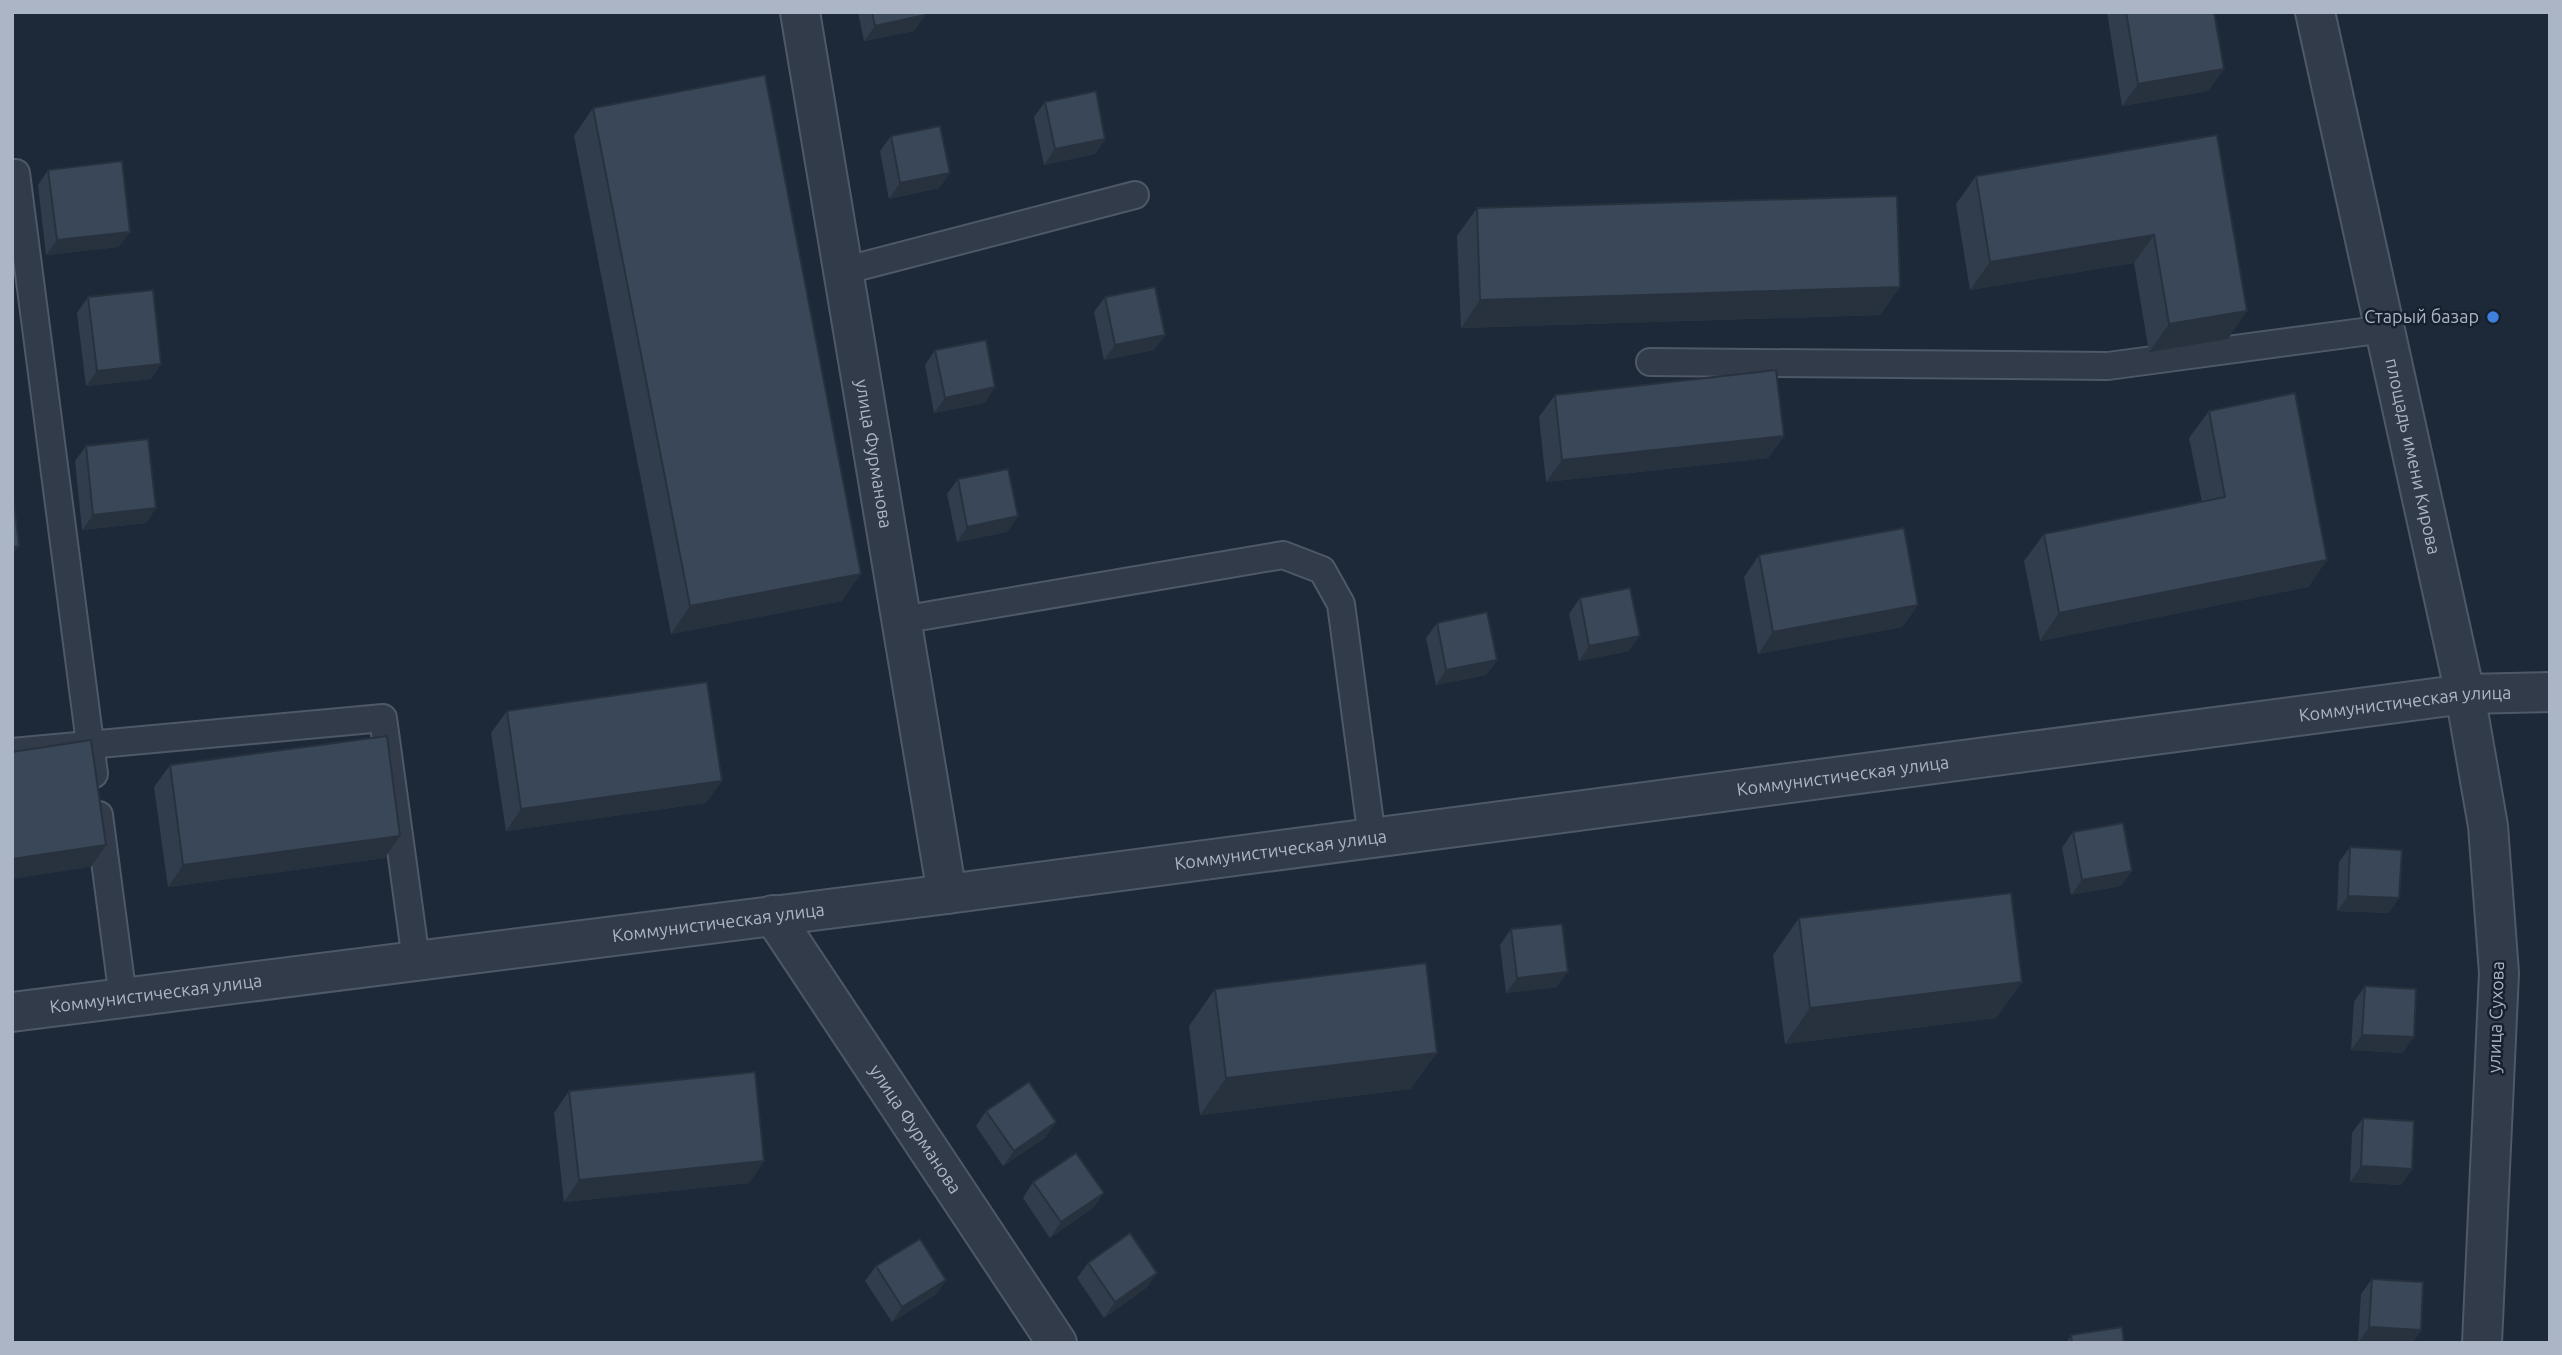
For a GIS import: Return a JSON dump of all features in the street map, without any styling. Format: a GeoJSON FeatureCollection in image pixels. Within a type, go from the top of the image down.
{"type":"FeatureCollection","features":[{"type":"Feature","properties":{"kind":"street","name":"улица Фурманова"},"geometry":{"type":"LineString","coordinates":[[800,12],[947,894]]}},
{"type":"Feature","properties":{"kind":"street","name":"площадь имени Кирова"},"geometry":{"type":"LineString","coordinates":[[2315,12],[2465,694]]}},
{"type":"Feature","properties":{"kind":"street","name":"Коммунистическая улица"},"geometry":{"type":"LineString","coordinates":[[12,1012],[947,894],[2465,694],[2550,692]]}},
{"type":"Feature","properties":{"kind":"street","name":"улица Сухова"},"geometry":{"type":"LineString","coordinates":[[2465,694],[2488,826],[2499,973],[2482,1343]]}},
{"type":"Feature","properties":{"kind":"street","name":"улица Фурманова"},"geometry":{"type":"LineString","coordinates":[[773,915],[1058,1343]]}},
{"type":"Feature","properties":{"kind":"lane"},"geometry":{"type":"LineString","coordinates":[[16,173],[122,998]]}},
{"type":"Feature","properties":{"kind":"lane"},"geometry":{"type":"LineString","coordinates":[[843,271],[1135,195]]}},
{"type":"Feature","properties":{"kind":"lane"},"geometry":{"type":"LineString","coordinates":[[1650,362],[2108,366],[2385,329]]}},
{"type":"Feature","properties":{"kind":"lane"},"geometry":{"type":"LineString","coordinates":[[901,620],[1283,555],[1322,570],[1340,604],[1372,838]]}},
{"type":"Feature","properties":{"kind":"lane"},"geometry":{"type":"LineString","coordinates":[[12,752],[383,718],[416,960]]}},
{"type":"Feature","properties":{"kind":"building"},"geometry":{"type":"Polygon","coordinates":[[[872,12],[924,12],[925,15],[875,26],[872,12]]]}},
{"type":"Feature","properties":{"kind":"building"},"geometry":{"type":"Polygon","coordinates":[[[2126,12],[2214,12],[2224,69],[2138,84],[2126,12]]]}},
{"type":"Feature","properties":{"kind":"building"},"geometry":{"type":"Polygon","coordinates":[[[765,75],[861,574],[690,606],[593,108],[765,75]]]}},
{"type":"Feature","properties":{"kind":"building"},"geometry":{"type":"Polygon","coordinates":[[[1096,91],[1105,139],[1055,149],[1045,102],[1096,91]]]}},
{"type":"Feature","properties":{"kind":"building"},"geometry":{"type":"Polygon","coordinates":[[[940,126],[950,173],[900,183],[891,136],[940,126]]]}},
{"type":"Feature","properties":{"kind":"building"},"geometry":{"type":"Polygon","coordinates":[[[2217,135],[2247,311],[2169,324],[2154,235],[1990,262],[1976,176],[2217,135]]]}},
{"type":"Feature","properties":{"kind":"building"},"geometry":{"type":"Polygon","coordinates":[[[122,161],[130,232],[57,240],[48,170],[122,161]]]}},
{"type":"Feature","properties":{"kind":"building"},"geometry":{"type":"Polygon","coordinates":[[[1897,196],[1900,287],[1480,300],[1477,208],[1897,196]]]}},
{"type":"Feature","properties":{"kind":"building"},"geometry":{"type":"Polygon","coordinates":[[[1155,287],[1165,335],[1115,345],[1105,297],[1155,287]]]}},
{"type":"Feature","properties":{"kind":"building"},"geometry":{"type":"Polygon","coordinates":[[[153,290],[161,364],[97,371],[88,297],[153,290]]]}},
{"type":"Feature","properties":{"kind":"building"},"geometry":{"type":"Polygon","coordinates":[[[986,340],[995,387],[945,398],[935,350],[986,340]]]}},
{"type":"Feature","properties":{"kind":"building"},"geometry":{"type":"Polygon","coordinates":[[[1776,370],[1784,436],[1562,460],[1555,395],[1776,370]]]}},
{"type":"Feature","properties":{"kind":"building"},"geometry":{"type":"Polygon","coordinates":[[[2295,393],[2327,560],[2059,613],[2044,534],[2225,497],[2209,411],[2295,393]]]}},
{"type":"Feature","properties":{"kind":"building"},"geometry":{"type":"Polygon","coordinates":[[[148,439],[156,508],[93,515],[86,446],[148,439]]]}},
{"type":"Feature","properties":{"kind":"building"},"geometry":{"type":"Polygon","coordinates":[[[1008,469],[1018,516],[967,527],[958,479],[1008,469]]]}},
{"type":"Feature","properties":{"kind":"building"},"geometry":{"type":"Polygon","coordinates":[[[12,487],[19,546],[12,547],[12,487]]]}},
{"type":"Feature","properties":{"kind":"building"},"geometry":{"type":"Polygon","coordinates":[[[1904,528],[1918,605],[1773,632],[1759,555],[1904,528]]]}},
{"type":"Feature","properties":{"kind":"building"},"geometry":{"type":"Polygon","coordinates":[[[1630,588],[1640,636],[1589,646],[1580,598],[1630,588]]]}},
{"type":"Feature","properties":{"kind":"building"},"geometry":{"type":"Polygon","coordinates":[[[1487,612],[1497,660],[1446,670],[1437,623],[1487,612]]]}},
{"type":"Feature","properties":{"kind":"building"},"geometry":{"type":"Polygon","coordinates":[[[707,682],[722,781],[521,809],[507,711],[707,682]]]}},
{"type":"Feature","properties":{"kind":"building"},"geometry":{"type":"Polygon","coordinates":[[[387,736],[400,836],[183,865],[170,765],[387,736]]]}},
{"type":"Feature","properties":{"kind":"building"},"geometry":{"type":"Polygon","coordinates":[[[91,740],[106,845],[12,859],[12,752],[91,740]]]}},
{"type":"Feature","properties":{"kind":"building"},"geometry":{"type":"Polygon","coordinates":[[[2123,823],[2132,871],[2082,880],[2073,832],[2123,823]]]}},
{"type":"Feature","properties":{"kind":"building"},"geometry":{"type":"Polygon","coordinates":[[[2350,847],[2402,850],[2399,898],[2348,896],[2350,847]]]}},
{"type":"Feature","properties":{"kind":"building"},"geometry":{"type":"Polygon","coordinates":[[[2011,893],[2022,982],[1810,1008],[1799,918],[2011,893]]]}},
{"type":"Feature","properties":{"kind":"building"},"geometry":{"type":"Polygon","coordinates":[[[1562,924],[1568,972],[1517,978],[1511,929],[1562,924]]]}},
{"type":"Feature","properties":{"kind":"building"},"geometry":{"type":"Polygon","coordinates":[[[1426,963],[1437,1053],[1226,1078],[1215,989],[1426,963]]]}},
{"type":"Feature","properties":{"kind":"building"},"geometry":{"type":"Polygon","coordinates":[[[2365,986],[2416,989],[2414,1037],[2362,1035],[2365,986]]]}},
{"type":"Feature","properties":{"kind":"building"},"geometry":{"type":"Polygon","coordinates":[[[755,1072],[764,1161],[579,1180],[569,1091],[755,1072]]]}},
{"type":"Feature","properties":{"kind":"building"},"geometry":{"type":"Polygon","coordinates":[[[1029,1082],[1056,1122],[1014,1151],[986,1111],[1029,1082]]]}},
{"type":"Feature","properties":{"kind":"building"},"geometry":{"type":"Polygon","coordinates":[[[2363,1118],[2414,1121],[2412,1169],[2361,1166],[2363,1118]]]}},
{"type":"Feature","properties":{"kind":"building"},"geometry":{"type":"Polygon","coordinates":[[[1076,1153],[1104,1193],[1061,1222],[1033,1182],[1076,1153]]]}},
{"type":"Feature","properties":{"kind":"building"},"geometry":{"type":"Polygon","coordinates":[[[1130,1233],[1157,1273],[1115,1302],[1088,1263],[1130,1233]]]}},
{"type":"Feature","properties":{"kind":"building"},"geometry":{"type":"Polygon","coordinates":[[[920,1239],[946,1280],[902,1307],[876,1266],[920,1239]]]}},
{"type":"Feature","properties":{"kind":"building"},"geometry":{"type":"Polygon","coordinates":[[[2372,1279],[2423,1282],[2421,1330],[2369,1327],[2372,1279]]]}},
{"type":"Feature","properties":{"kind":"building"},"geometry":{"type":"Polygon","coordinates":[[[2122,1327],[2124,1343],[2072,1343],[2071,1335],[2122,1327]]]}},
{"type":"Feature","properties":{"kind":"place","name":"Старый базар"},"geometry":{"type":"Point","coordinates":[2493,317]}}]}
